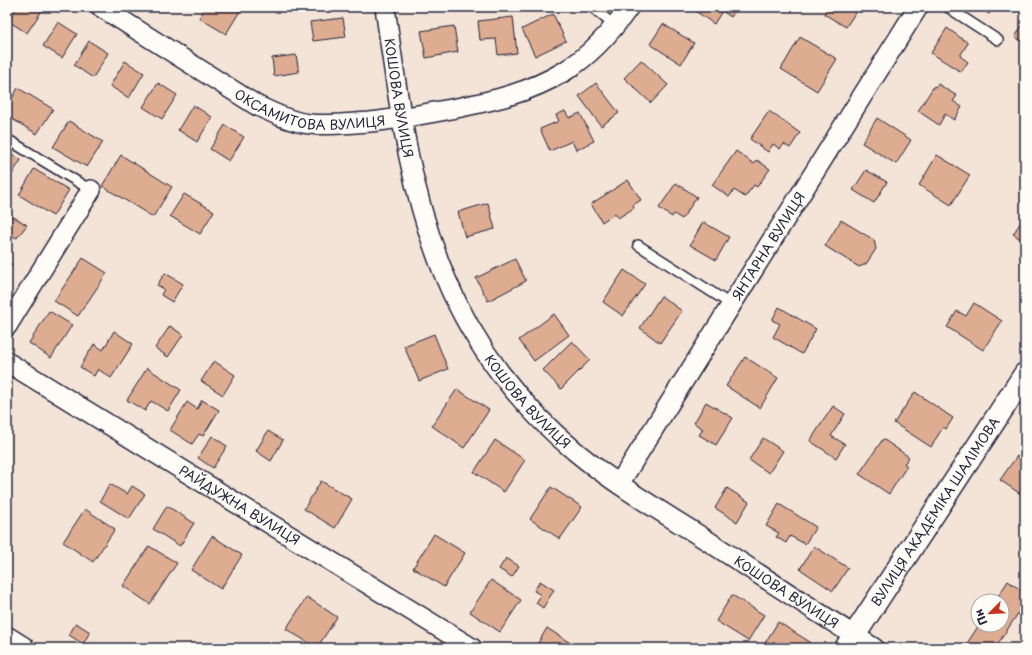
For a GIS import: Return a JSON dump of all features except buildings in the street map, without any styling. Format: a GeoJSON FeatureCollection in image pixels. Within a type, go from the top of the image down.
{"type":"FeatureCollection","features":[{"type":"Feature","properties":{"kind":"main road","name":"ВУЛИЦЯ АКАДЕМІКА ШАЛІМОВА"},"geometry":{"type":"LineString","coordinates":[[850,642],[1025,374]]}},
{"type":"Feature","properties":{"kind":"main road"},"geometry":{"type":"LineString","coordinates":[[7,638],[23,648]]}},
{"type":"Feature","properties":{"kind":"street","name":"ОКСАМИТОВА ВУЛИЦЯ"},"geometry":{"type":"LineString","coordinates":[[101,7],[256,105],[281,117],[309,124],[333,125],[400,119],[504,98],[535,87],[566,70],[589,53],[615,26],[629,7]]}},
{"type":"Feature","properties":{"kind":"street","name":"КОШОВА ВУЛИЦЯ"},"geometry":{"type":"LineString","coordinates":[[384,7],[400,119],[412,175],[430,236],[446,278],[468,324],[510,386],[545,425],[578,454],[619,484],[850,642],[874,648]]}},
{"type":"Feature","properties":{"kind":"street","name":"ЯНТАРНА ВУЛИЦЯ"},"geometry":{"type":"LineString","coordinates":[[619,484],[918,7]]}},
{"type":"Feature","properties":{"kind":"street"},"geometry":{"type":"LineString","coordinates":[[7,326],[90,190]]}},
{"type":"Feature","properties":{"kind":"street","name":"РАЙДУЖНА ВУЛИЦЯ"},"geometry":{"type":"LineString","coordinates":[[7,362],[472,648]]}},
{"type":"Feature","properties":{"kind":"lane"},"geometry":{"type":"LineString","coordinates":[[592,7],[615,26]]}},
{"type":"Feature","properties":{"kind":"lane"},"geometry":{"type":"LineString","coordinates":[[947,7],[998,40]]}},
{"type":"Feature","properties":{"kind":"lane"},"geometry":{"type":"LineString","coordinates":[[7,139],[90,190]]}},
{"type":"Feature","properties":{"kind":"lane"},"geometry":{"type":"LineString","coordinates":[[638,245],[732,305]]}}]}
